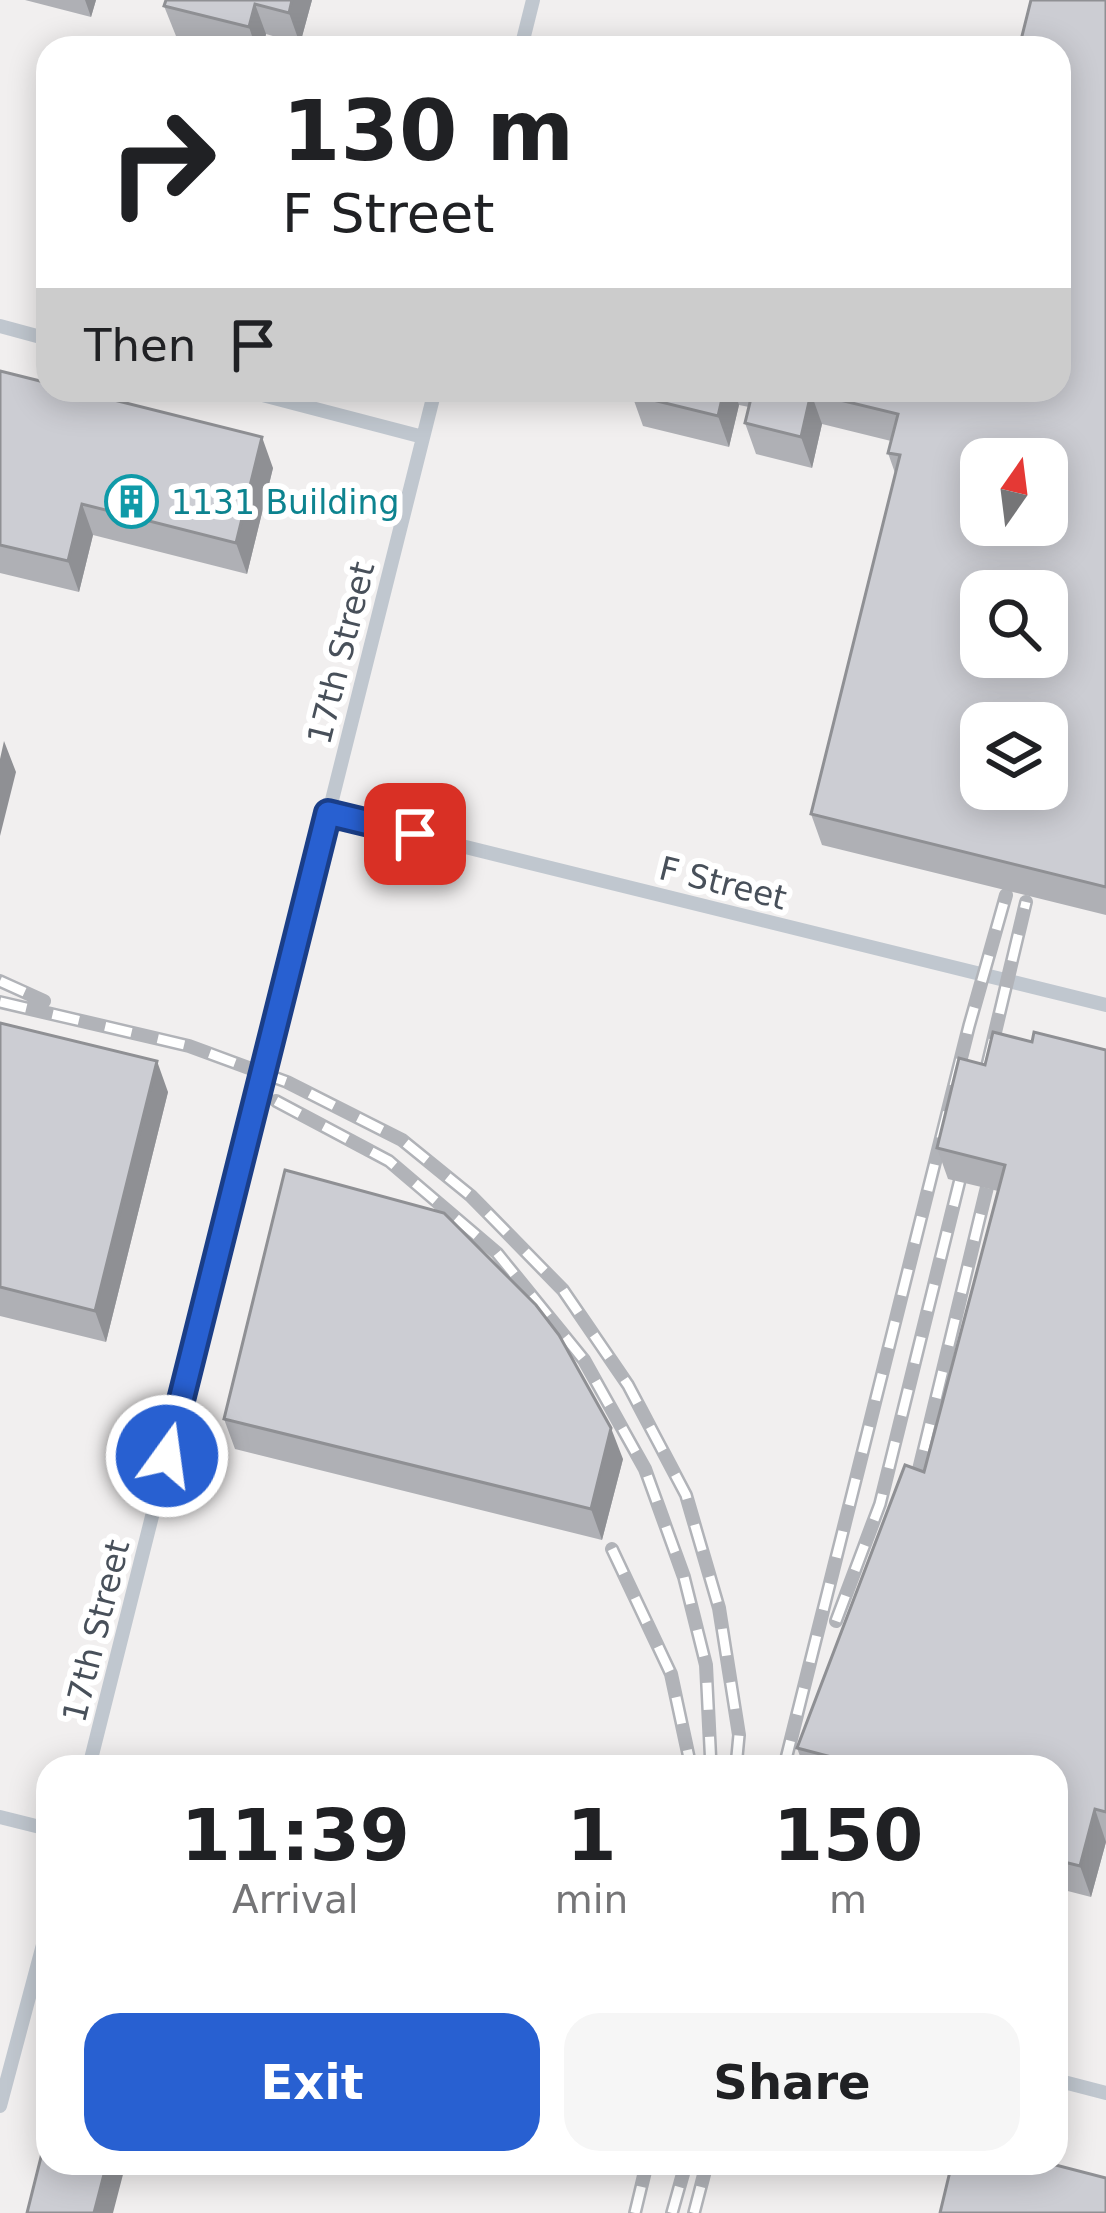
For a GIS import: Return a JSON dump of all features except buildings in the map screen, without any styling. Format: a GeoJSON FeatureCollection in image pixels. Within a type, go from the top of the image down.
{"type":"FeatureCollection","features":[{"type":"Feature","properties":{"kind":"lane"},"geometry":{"type":"LineString","coordinates":[[524,36],[533,0]]}},
{"type":"Feature","properties":{"kind":"lane"},"geometry":{"type":"LineString","coordinates":[[0,326],[36,336]]}},
{"type":"Feature","properties":{"kind":"lane"},"geometry":{"type":"LineString","coordinates":[[289,402],[423,437]]}},
{"type":"Feature","properties":{"kind":"lane","name":"17th Street"},"geometry":{"type":"LineString","coordinates":[[92,1755],[432,402]]}},
{"type":"Feature","properties":{"kind":"lane","name":"F Street"},"geometry":{"type":"LineString","coordinates":[[328,813],[1106,1005]]}},
{"type":"Feature","properties":{"kind":"lane"},"geometry":{"type":"LineString","coordinates":[[0,1817],[36,1826]]}},
{"type":"Feature","properties":{"kind":"lane"},"geometry":{"type":"LineString","coordinates":[[0,2106],[36,1971]]}},
{"type":"Feature","properties":{"kind":"lane"},"geometry":{"type":"LineString","coordinates":[[1068,2083],[1106,2092]]}},
{"type":"Feature","properties":{"kind":"railway"},"geometry":{"type":"LineString","coordinates":[[787,1755],[1006,895]]}},
{"type":"Feature","properties":{"kind":"railway"},"geometry":{"type":"LineString","coordinates":[[987,1066],[1026,902]]}},
{"type":"Feature","properties":{"kind":"railway"},"geometry":{"type":"LineString","coordinates":[[0,981],[44,1001]]}},
{"type":"Feature","properties":{"kind":"railway"},"geometry":{"type":"LineString","coordinates":[[0,1002],[189,1046],[287,1082],[402,1140],[471,1196],[563,1290],[628,1385],[686,1495],[719,1608],[739,1735],[737,1755]]}},
{"type":"Feature","properties":{"kind":"railway"},"geometry":{"type":"LineString","coordinates":[[276,1101],[389,1161],[497,1253],[584,1360],[645,1469],[684,1577],[706,1665],[710,1755]]}},
{"type":"Feature","properties":{"kind":"railway"},"geometry":{"type":"LineString","coordinates":[[836,1621],[880,1504],[968,1147]]}},
{"type":"Feature","properties":{"kind":"railway"},"geometry":{"type":"LineString","coordinates":[[908,1502],[994,1158]]}},
{"type":"Feature","properties":{"kind":"railway"},"geometry":{"type":"LineString","coordinates":[[612,1549],[671,1674],[688,1755]]}},
{"type":"Feature","properties":{"kind":"railway"},"geometry":{"type":"LineString","coordinates":[[635,2213],[644,2175]]}},
{"type":"Feature","properties":{"kind":"railway"},"geometry":{"type":"LineString","coordinates":[[672,2213],[683,2175]]}},
{"type":"Feature","properties":{"kind":"railway"},"geometry":{"type":"LineString","coordinates":[[694,2213],[704,2175]]}},
{"type":"Feature","properties":{"kind":"place","name":"1131 Building"},"geometry":{"type":"Point","coordinates":[132,502]}},
{"type":"Feature","properties":{"kind":"route"},"geometry":{"type":"LineString","coordinates":[[167,1456],[328,813],[415,834]]}}]}
